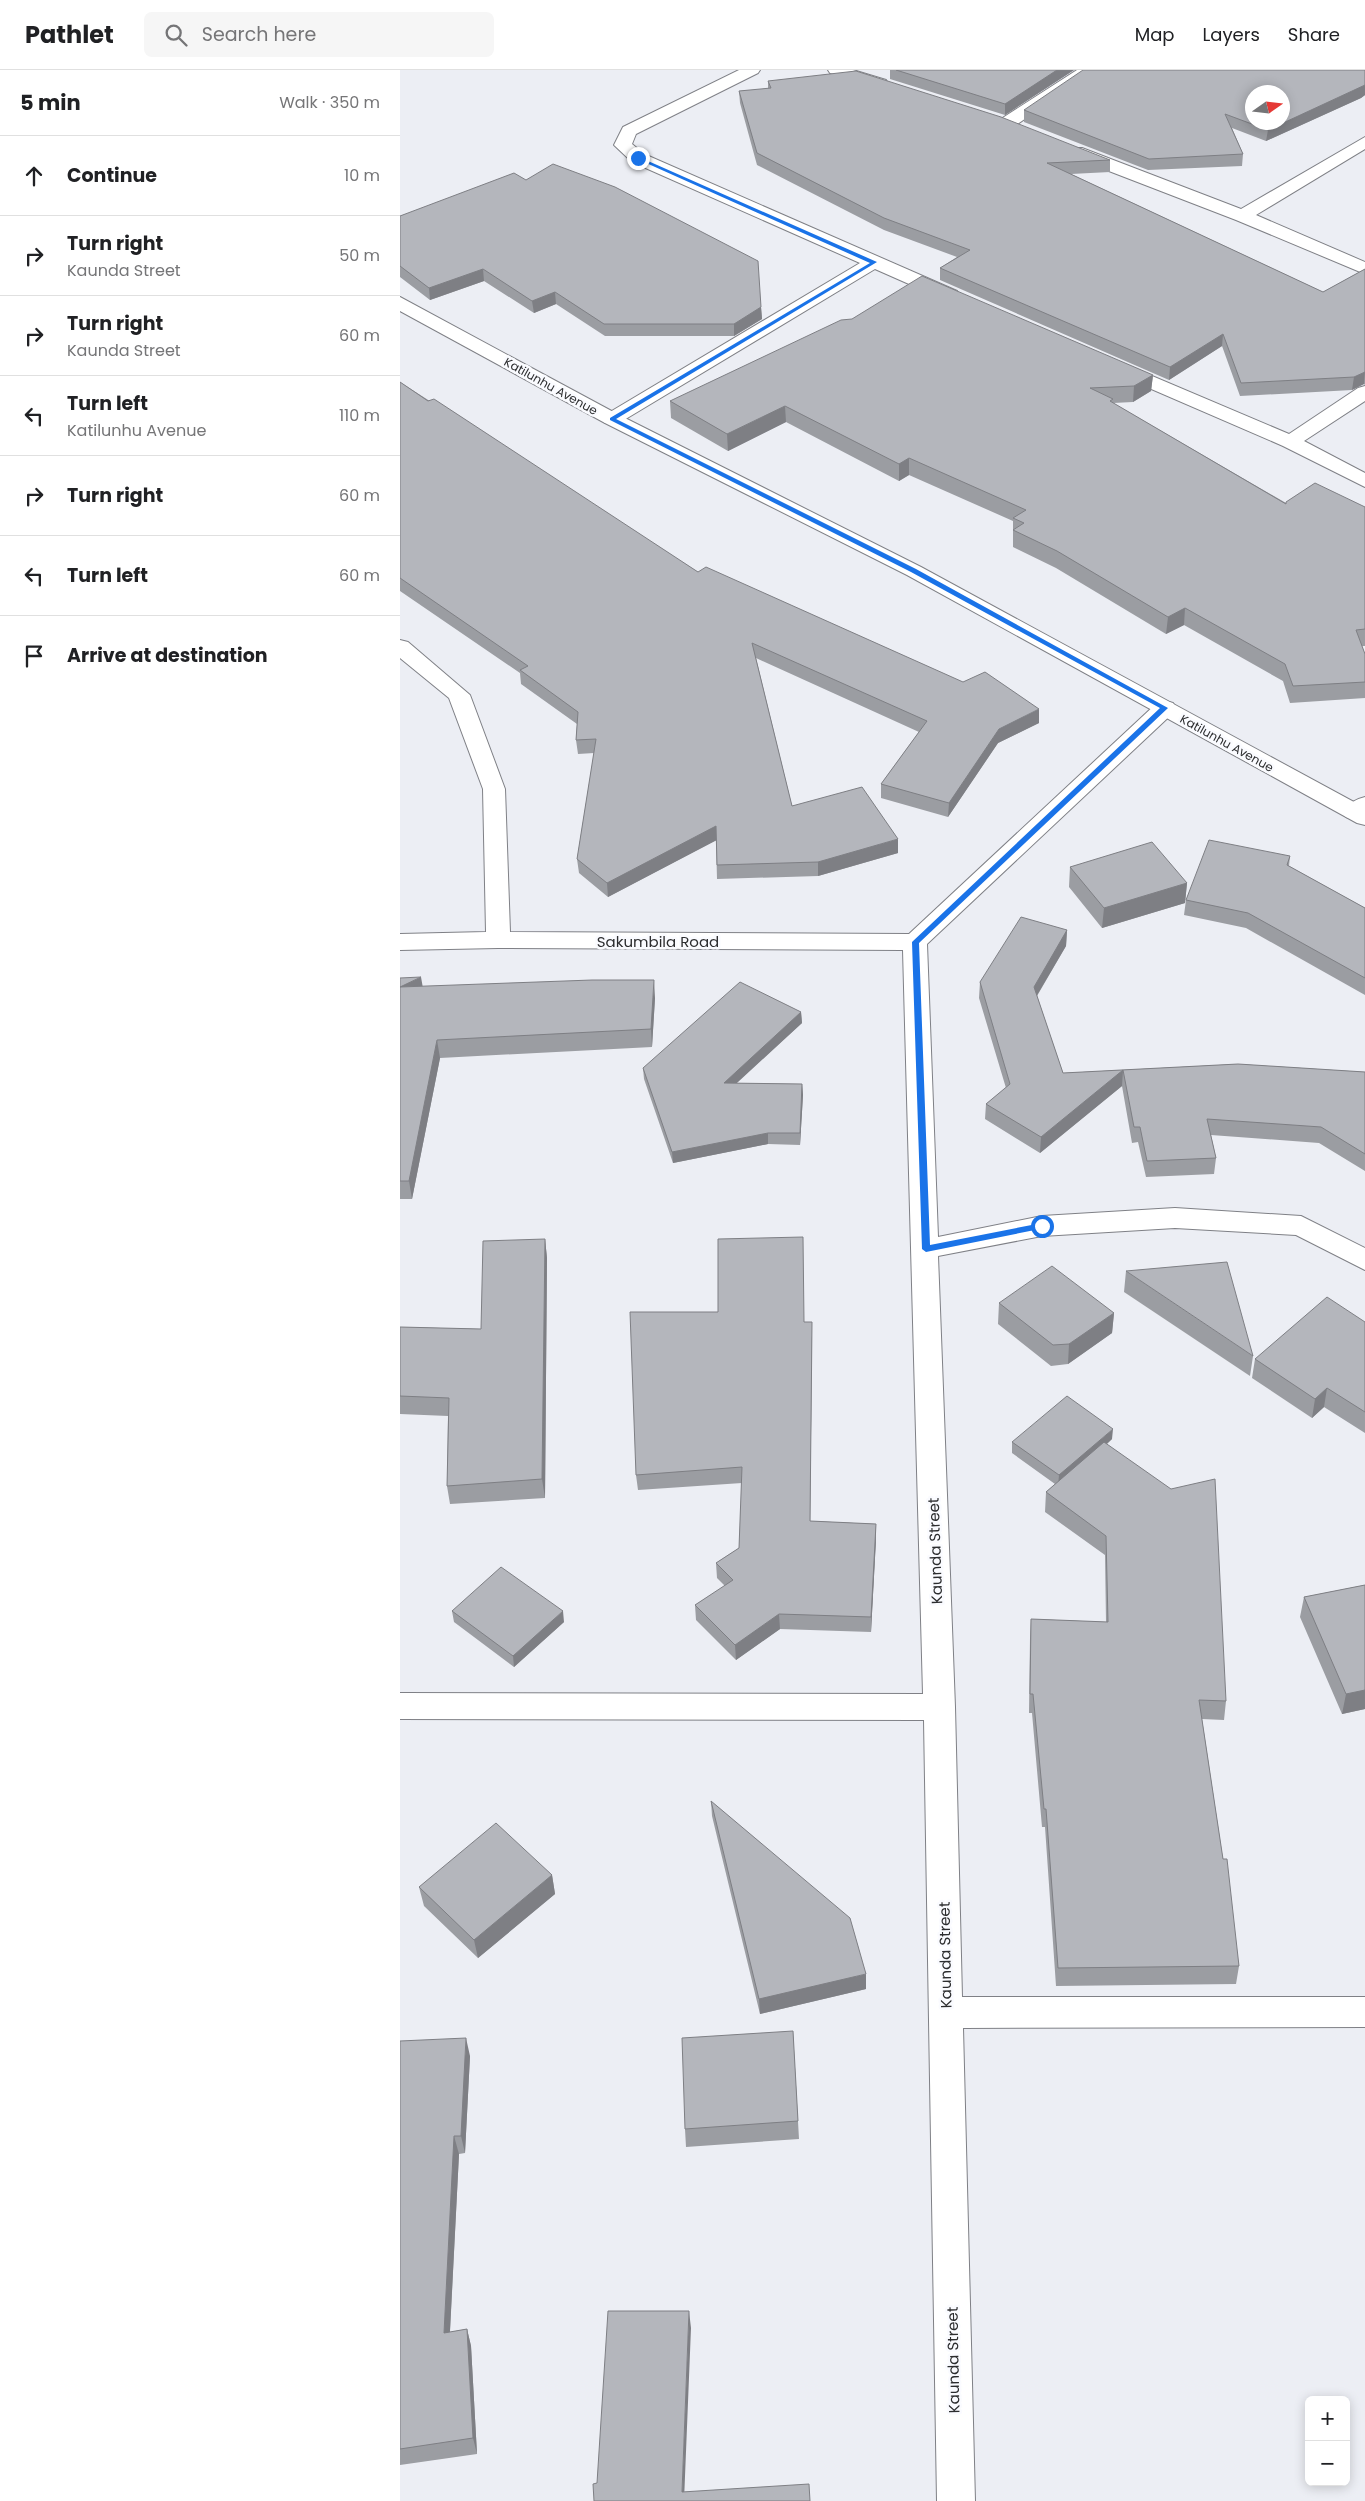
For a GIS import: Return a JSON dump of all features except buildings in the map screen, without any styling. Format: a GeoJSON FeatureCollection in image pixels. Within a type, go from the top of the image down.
{"type":"FeatureCollection","features":[{"type":"Feature","properties":{"kind":"street"},"geometry":{"type":"LineString","coordinates":[[752,70],[629,131],[623,145],[638,158],[965,302]]}},
{"type":"Feature","properties":{"kind":"street"},"geometry":{"type":"LineString","coordinates":[[836,70],[893,88]]}},
{"type":"Feature","properties":{"kind":"street"},"geometry":{"type":"LineString","coordinates":[[1007,123],[1088,70]]}},
{"type":"Feature","properties":{"kind":"street"},"geometry":{"type":"LineString","coordinates":[[988,117],[1024,130]]}},
{"type":"Feature","properties":{"kind":"street"},"geometry":{"type":"LineString","coordinates":[[1242,216],[1365,142]]}},
{"type":"Feature","properties":{"kind":"street"},"geometry":{"type":"LineString","coordinates":[[1059,145],[1242,216],[1365,269]]}},
{"type":"Feature","properties":{"kind":"street"},"geometry":{"type":"LineString","coordinates":[[612,419],[874,262]]}},
{"type":"Feature","properties":{"kind":"street","name":"Katilunhu Avenue"},"geometry":{"type":"LineString","coordinates":[[400,303],[612,419],[914,571],[1361,812]]}},
{"type":"Feature","properties":{"kind":"street"},"geometry":{"type":"LineString","coordinates":[[1100,360],[1290,442],[1365,481]]}},
{"type":"Feature","properties":{"kind":"street"},"geometry":{"type":"LineString","coordinates":[[1290,442],[1365,392]]}},
{"type":"Feature","properties":{"kind":"street"},"geometry":{"type":"LineString","coordinates":[[400,647],[458,695],[494,789],[498,940]]}},
{"type":"Feature","properties":{"kind":"street"},"geometry":{"type":"LineString","coordinates":[[915,942],[1165,708]]}},
{"type":"Feature","properties":{"kind":"street","name":"Sakumbila Road"},"geometry":{"type":"LineString","coordinates":[[400,942],[498,940],[915,942]]}},
{"type":"Feature","properties":{"kind":"street","name":"Kaunda Street"},"geometry":{"type":"LineString","coordinates":[[915,942],[939,1707],[956,2501]]}},
{"type":"Feature","properties":{"kind":"street"},"geometry":{"type":"LineString","coordinates":[[926,1249],[1042,1226],[1175,1218],[1301,1226],[1365,1260]]}},
{"type":"Feature","properties":{"kind":"street"},"geometry":{"type":"LineString","coordinates":[[400,1706],[939,1707]]}},
{"type":"Feature","properties":{"kind":"street"},"geometry":{"type":"LineString","coordinates":[[946,2013],[1365,2012]]}},
{"type":"Feature","properties":{"kind":"route"},"geometry":{"type":"LineString","coordinates":[[638,158],[874,262],[612,419],[914,571],[1165,708],[915,942],[926,1249],[1042,1226]]}}]}
